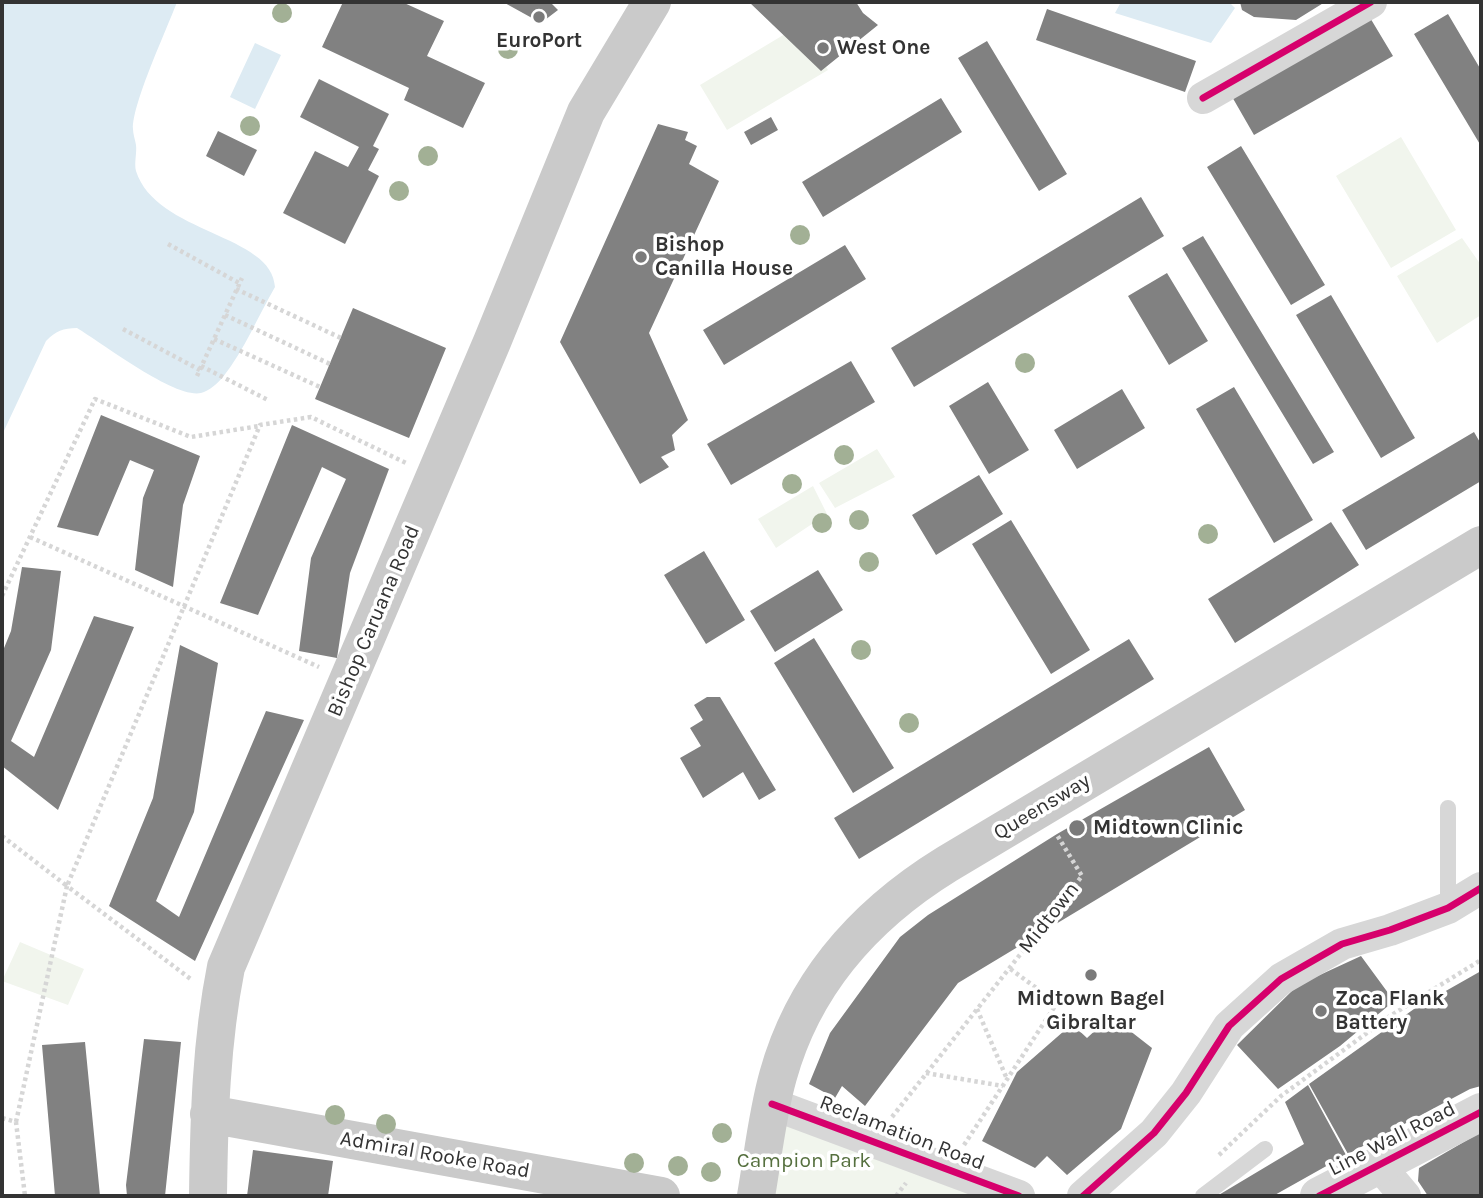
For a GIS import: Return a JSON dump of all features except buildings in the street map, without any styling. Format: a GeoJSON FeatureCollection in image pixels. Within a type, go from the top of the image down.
{"type":"FeatureCollection","features":[{"type":"Feature","properties":{"kind":"main road","name":"Bishop Caruana Road"},"geometry":{"type":"LineString","coordinates":[[208,1196],[209,1114],[217,1014],[226,967],[435,477],[586,112],[612,63],[652,2]]}},
{"type":"Feature","properties":{"kind":"main road","name":"Queensway"},"geometry":{"type":"LineString","coordinates":[[755,1196],[772,1104],[788,1045],[812,991],[873,918],[913,885],[1481,545]]}},
{"type":"Feature","properties":{"kind":"main road","name":"Admiral Rooke Road"},"geometry":{"type":"LineString","coordinates":[[209,1114],[661,1196]]}},
{"type":"Feature","properties":{"kind":"street"},"geometry":{"type":"LineString","coordinates":[[1203,98],[1371,2]]}},
{"type":"Feature","properties":{"kind":"street"},"geometry":{"type":"LineString","coordinates":[[1083,1196],[1154,1133],[1186,1093],[1228,1026],[1281,978],[1342,944],[1390,930],[1448,908],[1481,888]]}},
{"type":"Feature","properties":{"kind":"street","name":"Reclamation Road"},"geometry":{"type":"LineString","coordinates":[[772,1104],[1019,1196]]}},
{"type":"Feature","properties":{"kind":"street","name":"Line Wall Road"},"geometry":{"type":"LineString","coordinates":[[1319,1196],[1481,1112]]}},
{"type":"Feature","properties":{"kind":"street"},"geometry":{"type":"LineString","coordinates":[[1379,1165],[1405,1196]]}},
{"type":"Feature","properties":{"kind":"lane"},"geometry":{"type":"LineString","coordinates":[[1448,808],[1448,908]]}},
{"type":"Feature","properties":{"kind":"lane"},"geometry":{"type":"LineString","coordinates":[[1203,1196],[1265,1149]]}},
{"type":"Feature","properties":{"kind":"path"},"geometry":{"type":"LineString","coordinates":[[168,244],[241,280],[199,371]]}},
{"type":"Feature","properties":{"kind":"path"},"geometry":{"type":"LineString","coordinates":[[236,289],[341,338]]}},
{"type":"Feature","properties":{"kind":"path"},"geometry":{"type":"LineString","coordinates":[[225,315],[330,364]]}},
{"type":"Feature","properties":{"kind":"path"},"geometry":{"type":"LineString","coordinates":[[123,329],[199,371],[268,400]]}},
{"type":"Feature","properties":{"kind":"path"},"geometry":{"type":"LineString","coordinates":[[214,339],[320,387]]}},
{"type":"Feature","properties":{"kind":"path"},"geometry":{"type":"LineString","coordinates":[[2,596],[95,399],[191,437],[311,417],[435,477]]}},
{"type":"Feature","properties":{"kind":"path"},"geometry":{"type":"LineString","coordinates":[[25,1196],[16,1122],[67,886],[260,425]]}},
{"type":"Feature","properties":{"kind":"path"},"geometry":{"type":"LineString","coordinates":[[30,537],[348,681]]}},
{"type":"Feature","properties":{"kind":"path"},"geometry":{"type":"LineString","coordinates":[[2,836],[194,982],[204,957],[226,967]]}},
{"type":"Feature","properties":{"kind":"path"},"geometry":{"type":"LineString","coordinates":[[1226,1146],[1281,1096],[1390,1016],[1481,960]]}},
{"type":"Feature","properties":{"kind":"path"},"geometry":{"type":"LineString","coordinates":[[977,1009],[1007,1079]]}},
{"type":"Feature","properties":{"kind":"path"},"geometry":{"type":"LineString","coordinates":[[926,1073],[1003,1086]]}},
{"type":"Feature","properties":{"kind":"path"},"geometry":{"type":"LineString","coordinates":[[2,1118],[16,1122]]}},
{"type":"Feature","properties":{"kind":"green space"},"geometry":{"type":"Polygon","coordinates":[[[800,25],[828,70],[727,130],[700,85],[800,25]]]}},
{"type":"Feature","properties":{"kind":"green space"},"geometry":{"type":"Polygon","coordinates":[[[1401,137],[1456,230],[1391,268],[1336,176],[1401,137]]]}},
{"type":"Feature","properties":{"kind":"green space"},"geometry":{"type":"Polygon","coordinates":[[[1462,238],[1481,265],[1481,315],[1437,343],[1397,276],[1462,238]]]}},
{"type":"Feature","properties":{"kind":"green space"},"geometry":{"type":"Polygon","coordinates":[[[877,449],[895,477],[835,508],[819,483],[877,449]]]}},
{"type":"Feature","properties":{"kind":"green space"},"geometry":{"type":"Polygon","coordinates":[[[813,486],[827,514],[776,548],[758,519],[813,486]]]}},
{"type":"Feature","properties":{"kind":"green space"},"geometry":{"type":"Polygon","coordinates":[[[20,942],[84,969],[68,1005],[2,981],[20,942]]]}},
{"type":"Feature","properties":{"kind":"green space","name":"Campion Park"},"geometry":{"type":"Polygon","coordinates":[[[778,1117],[997,1196],[760,1196],[778,1117]]]}},
{"type":"Feature","properties":{"kind":"shaded area"},"geometry":{"type":"Polygon","coordinates":[[[2,2],[177,2],[134,117],[136,171],[148,192],[166,208],[255,255],[269,269],[275,287],[231,367],[219,382],[207,391],[189,393],[174,387],[77,328],[64,329],[46,341],[2,435],[2,2]]]}},
{"type":"Feature","properties":{"kind":"shaded area"},"geometry":{"type":"Polygon","coordinates":[[[1121,2],[1229,2],[1235,8],[1211,43],[1115,13],[1121,2]]]}},
{"type":"Feature","properties":{"kind":"shaded area"},"geometry":{"type":"Polygon","coordinates":[[[255,43],[281,55],[255,109],[230,97],[255,43]]]}},
{"type":"Feature","properties":{"kind":"cycle path"},"geometry":{"type":"LineString","coordinates":[[1203,98],[1371,2]]}},
{"type":"Feature","properties":{"kind":"cycle path"},"geometry":{"type":"LineString","coordinates":[[1083,1196],[1154,1133],[1186,1093],[1229,1026],[1281,979],[1342,944],[1390,930],[1448,908],[1481,888]]}},
{"type":"Feature","properties":{"kind":"cycle path"},"geometry":{"type":"LineString","coordinates":[[772,1104],[1019,1196]]}},
{"type":"Feature","properties":{"kind":"cycle path"},"geometry":{"type":"LineString","coordinates":[[1319,1196],[1481,1112]]}},
{"type":"Feature","properties":{"kind":"place","name":"EuroPort"},"geometry":{"type":"Point","coordinates":[539,17]}},
{"type":"Feature","properties":{"kind":"place","name":"West One"},"geometry":{"type":"Point","coordinates":[823,48]}},
{"type":"Feature","properties":{"kind":"place","name":"Bishop Canilla House"},"geometry":{"type":"Point","coordinates":[641,257]}},
{"type":"Feature","properties":{"kind":"place","name":"Midtown Clinic"},"geometry":{"type":"Point","coordinates":[1077,828]}},
{"type":"Feature","properties":{"kind":"place","name":"Midtown Bagel Gibraltar"},"geometry":{"type":"Point","coordinates":[1091,975]}},
{"type":"Feature","properties":{"kind":"place","name":"Zoca Flank Battery"},"geometry":{"type":"Point","coordinates":[1321,1011]}}]}
